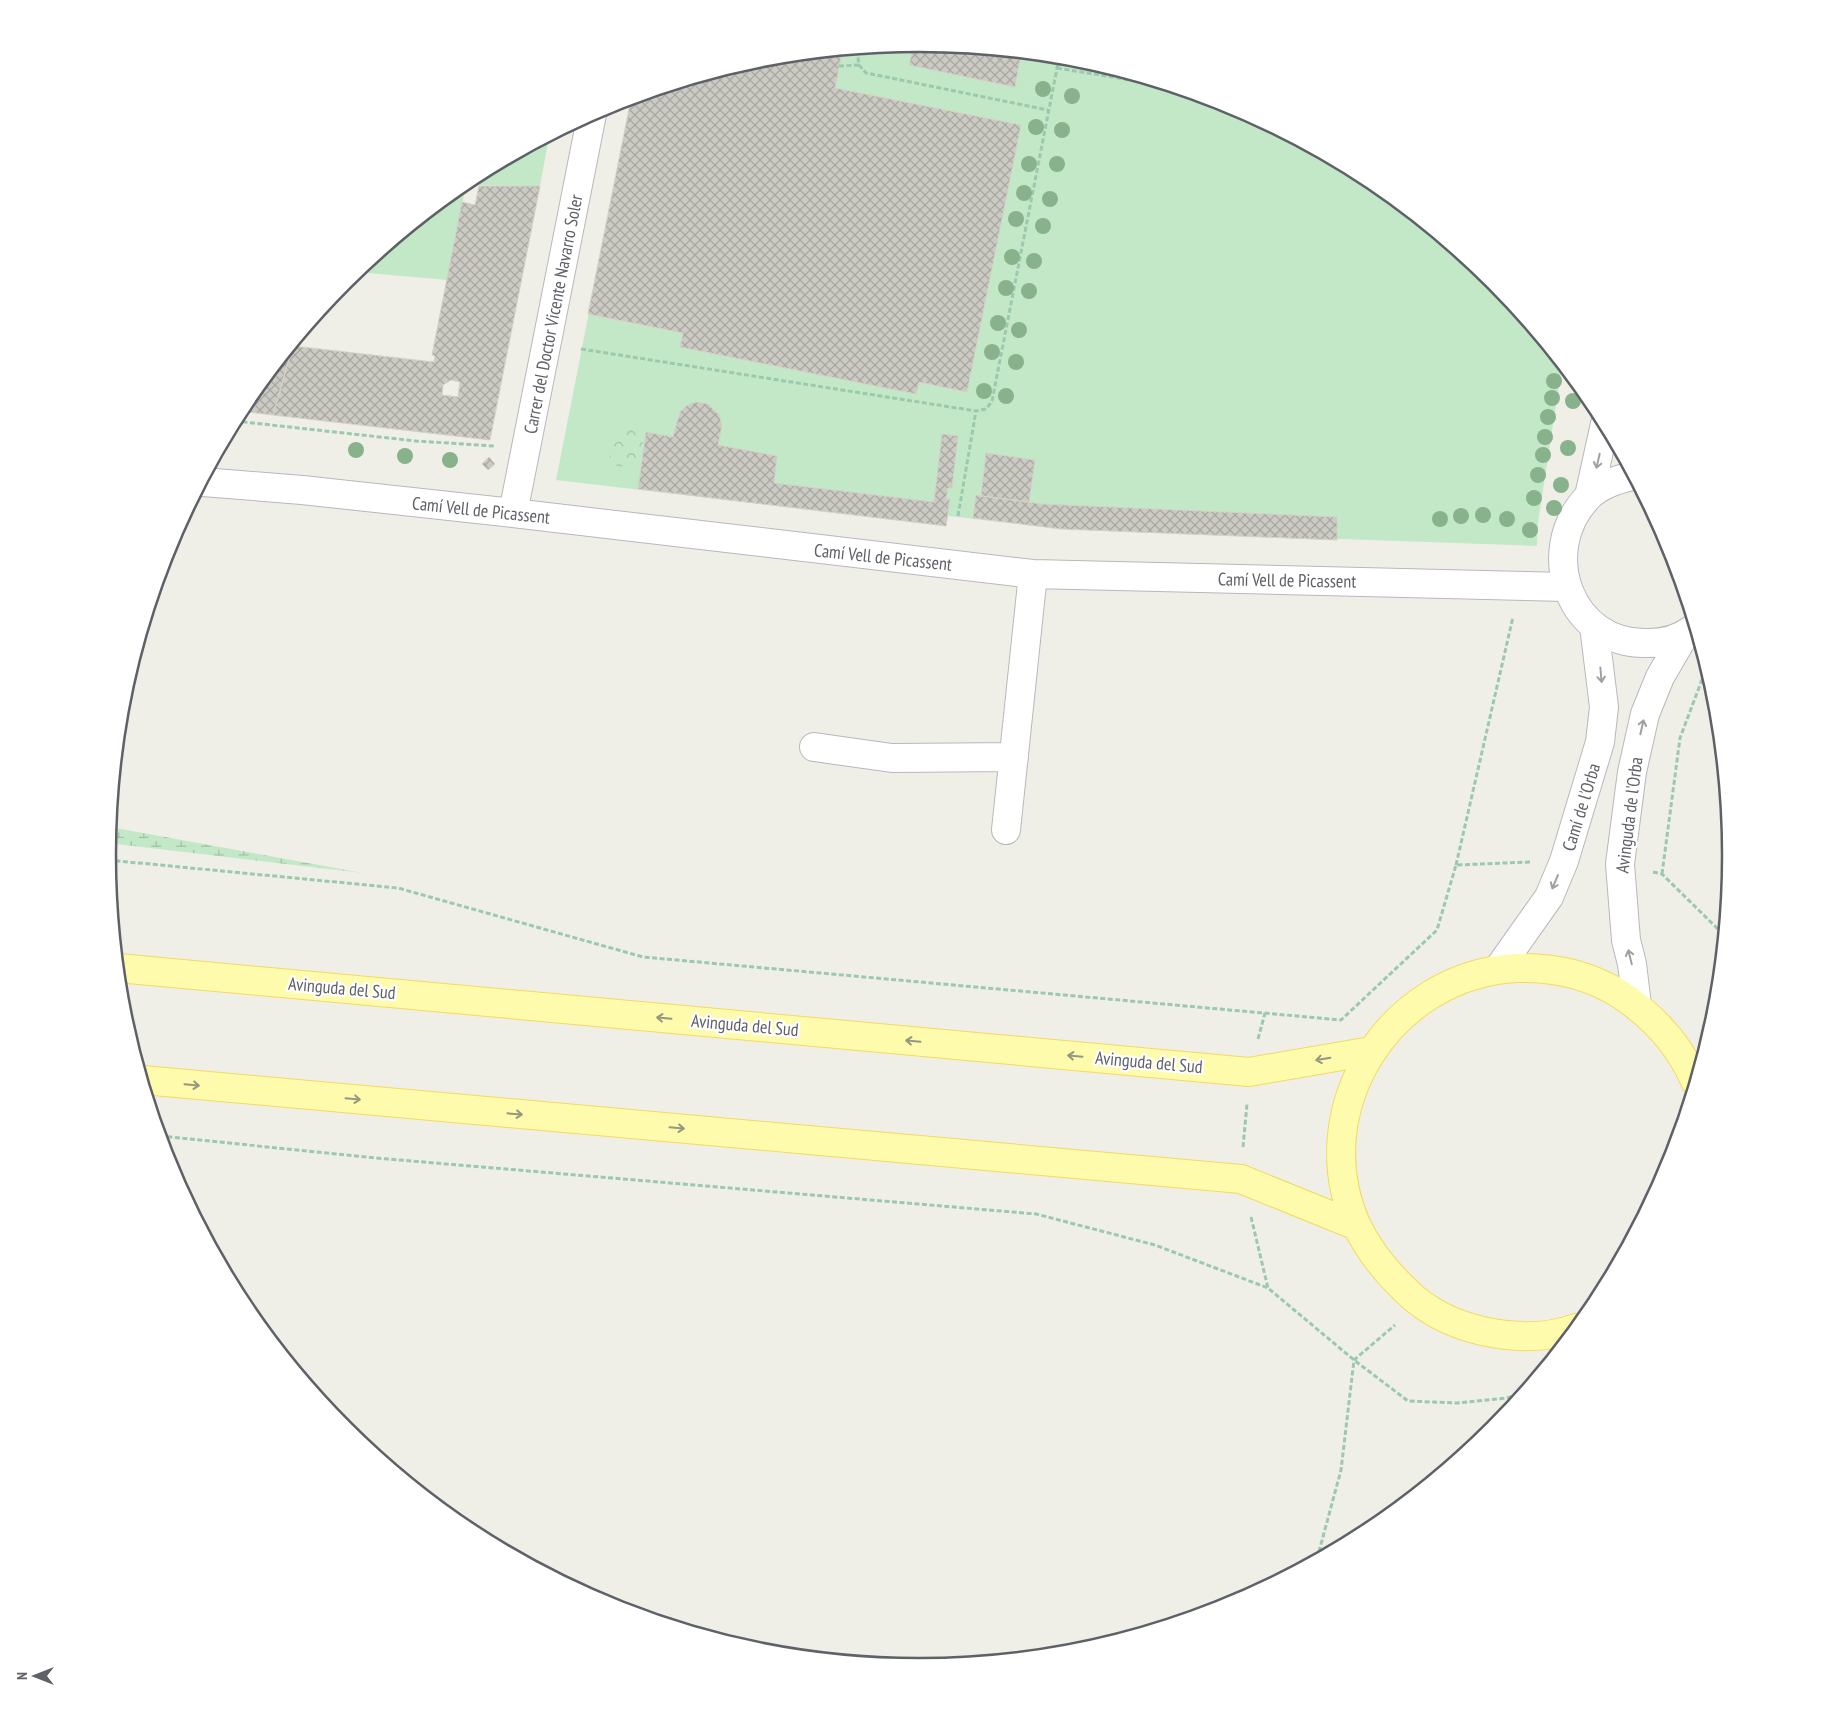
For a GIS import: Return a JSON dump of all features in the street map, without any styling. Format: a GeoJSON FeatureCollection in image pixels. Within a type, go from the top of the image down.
{"type":"FeatureCollection","features":[{"type":"Feature","properties":{"kind":"main road"},"geometry":{"type":"LineString","coordinates":[[1566,1330],[1540,1335],[1508,1335],[1478,1329],[1448,1319],[1420,1303],[1395,1281],[1374,1255],[1357,1226],[1348,1197],[1344,1175],[1342,1136],[1347,1106],[1357,1078],[1371,1051],[1396,1021],[1426,997],[1461,979],[1498,969],[1535,968],[1571,973],[1605,986],[1636,1005],[1660,1026],[1679,1051],[1692,1074]]}},
{"type":"Feature","properties":{"kind":"main road","name":"Avinguda del Sud"},"geometry":{"type":"LineString","coordinates":[[124,969],[1249,1072],[1371,1051]]}},
{"type":"Feature","properties":{"kind":"main road"},"geometry":{"type":"LineString","coordinates":[[148,1080],[1241,1179],[1357,1226]]}},
{"type":"Feature","properties":{"kind":"street","name":"Carrer del Doctor Vicente Navarro Soler"},"geometry":{"type":"LineString","coordinates":[[513,513],[590,124]]}},
{"type":"Feature","properties":{"kind":"street"},"geometry":{"type":"LineString","coordinates":[[1589,496],[1603,435]]}},
{"type":"Feature","properties":{"kind":"street"},"geometry":{"type":"LineString","coordinates":[[1627,477],[1612,481],[1589,496],[1573,516],[1564,538],[1562,562],[1566,587],[1577,609],[1594,626],[1616,638],[1639,644],[1663,643],[1690,631]]}},
{"type":"Feature","properties":{"kind":"street","name":"Camí Vell de Picassent"},"geometry":{"type":"LineString","coordinates":[[209,482],[302,490],[513,513],[1033,574],[1566,587]]}},
{"type":"Feature","properties":{"kind":"street"},"geometry":{"type":"LineString","coordinates":[[1006,830],[1033,574]]}},
{"type":"Feature","properties":{"kind":"street","name":"Camí de l'Orba"},"geometry":{"type":"LineString","coordinates":[[1498,969],[1549,897],[1564,861],[1600,742],[1604,707],[1594,626]]}},
{"type":"Feature","properties":{"kind":"street","name":"Avinguda de l'Orba"},"geometry":{"type":"LineString","coordinates":[[1636,1005],[1632,964],[1626,940],[1620,864],[1632,772],[1645,714],[1660,677],[1690,631]]}},
{"type":"Feature","properties":{"kind":"street"},"geometry":{"type":"LineString","coordinates":[[814,747],[892,758],[1014,757]]}},
{"type":"Feature","properties":{"kind":"path"},"geometry":{"type":"LineString","coordinates":[[858,55],[859,65],[866,73],[1048,110]]}},
{"type":"Feature","properties":{"kind":"path"},"geometry":{"type":"LineString","coordinates":[[839,66],[859,65]]}},
{"type":"Feature","properties":{"kind":"path"},"geometry":{"type":"LineString","coordinates":[[581,349],[976,412],[986,409],[992,401],[1057,65]]}},
{"type":"Feature","properties":{"kind":"path"},"geometry":{"type":"LineString","coordinates":[[1057,68],[1119,78]]}},
{"type":"Feature","properties":{"kind":"path"},"geometry":{"type":"LineString","coordinates":[[958,516],[976,412]]}},
{"type":"Feature","properties":{"kind":"path"},"geometry":{"type":"LineString","coordinates":[[243,422],[416,441],[499,446]]}},
{"type":"Feature","properties":{"kind":"path"},"geometry":{"type":"LineString","coordinates":[[116,861],[398,888],[642,957],[1341,1020],[1437,930],[1456,865],[1514,614]]}},
{"type":"Feature","properties":{"kind":"path"},"geometry":{"type":"LineString","coordinates":[[1662,874],[1680,738],[1702,678]]}},
{"type":"Feature","properties":{"kind":"path"},"geometry":{"type":"LineString","coordinates":[[1456,865],[1564,861]]}},
{"type":"Feature","properties":{"kind":"path"},"geometry":{"type":"LineString","coordinates":[[1620,864],[1662,874],[1718,929]]}},
{"type":"Feature","properties":{"kind":"path"},"geometry":{"type":"LineString","coordinates":[[167,1137],[376,1158],[1036,1214],[1155,1245],[1268,1288],[1354,1360],[1408,1401],[1457,1403],[1512,1396]]}},
{"type":"Feature","properties":{"kind":"path"},"geometry":{"type":"LineString","coordinates":[[1319,1552],[1341,1470],[1354,1360],[1420,1303]]}},
{"type":"Feature","properties":{"kind":"green space"},"geometry":{"type":"Polygon","coordinates":[[[919,52],[972,54],[1024,59],[1076,68],[1127,80],[1177,95],[1226,114],[1274,135],[1321,160],[1408,218],[1487,288],[1523,326],[1561,373],[1538,523],[1537,546],[1061,529],[948,516],[946,526],[556,480],[629,107],[661,95],[711,80],[762,68],[814,59],[866,54],[919,52]]]}},
{"type":"Feature","properties":{"kind":"green space"},"geometry":{"type":"Polygon","coordinates":[[[548,144],[540,186],[477,185],[517,160],[548,144]]]}},
{"type":"Feature","properties":{"kind":"green space"},"geometry":{"type":"Polygon","coordinates":[[[464,194],[447,280],[367,273],[430,218],[464,194]]]}},
{"type":"Feature","properties":{"kind":"green space"},"geometry":{"type":"Polygon","coordinates":[[[616,425],[645,430],[638,470],[608,464],[616,425]]]}},
{"type":"Feature","properties":{"kind":"green space"},"geometry":{"type":"Polygon","coordinates":[[[117,828],[363,873],[116,844],[117,828]]]}},
{"type":"Feature","properties":{"kind":"building"},"geometry":{"type":"Polygon","coordinates":[[[912,52],[972,54],[1020,59],[1015,87],[909,65],[912,52]]]}},
{"type":"Feature","properties":{"kind":"building"},"geometry":{"type":"Polygon","coordinates":[[[841,56],[835,88],[1021,125],[967,392],[919,382],[916,394],[680,347],[683,333],[588,314],[629,107],[661,95],[711,80],[762,68],[841,56]]]}},
{"type":"Feature","properties":{"kind":"building"},"geometry":{"type":"Polygon","coordinates":[[[479,186],[540,186],[490,440],[273,415],[290,357],[298,347],[434,362],[435,356],[432,355],[462,202],[475,205],[479,186]],[[451,380],[443,385],[442,395],[458,397],[460,382],[451,380]]]}},
{"type":"Feature","properties":{"kind":"building"},"geometry":{"type":"Polygon","coordinates":[[[289,358],[273,415],[249,412],[289,358]]]}},
{"type":"Feature","properties":{"kind":"building"},"geometry":{"type":"Polygon","coordinates":[[[696,402],[708,404],[719,415],[722,425],[718,445],[777,456],[774,483],[934,502],[942,434],[958,436],[952,488],[948,488],[946,499],[950,499],[946,526],[638,489],[646,432],[673,437],[680,412],[686,406],[696,402]]]}},
{"type":"Feature","properties":{"kind":"building"},"geometry":{"type":"Polygon","coordinates":[[[986,453],[1035,460],[1029,502],[981,496],[986,453]]]}},
{"type":"Feature","properties":{"kind":"building"},"geometry":{"type":"Polygon","coordinates":[[[489,457],[495,464],[488,470],[482,464],[489,457]]]}},
{"type":"Feature","properties":{"kind":"building"},"geometry":{"type":"Polygon","coordinates":[[[976,495],[1042,504],[1337,517],[1337,540],[1061,529],[973,518],[976,495]]]}}]}
